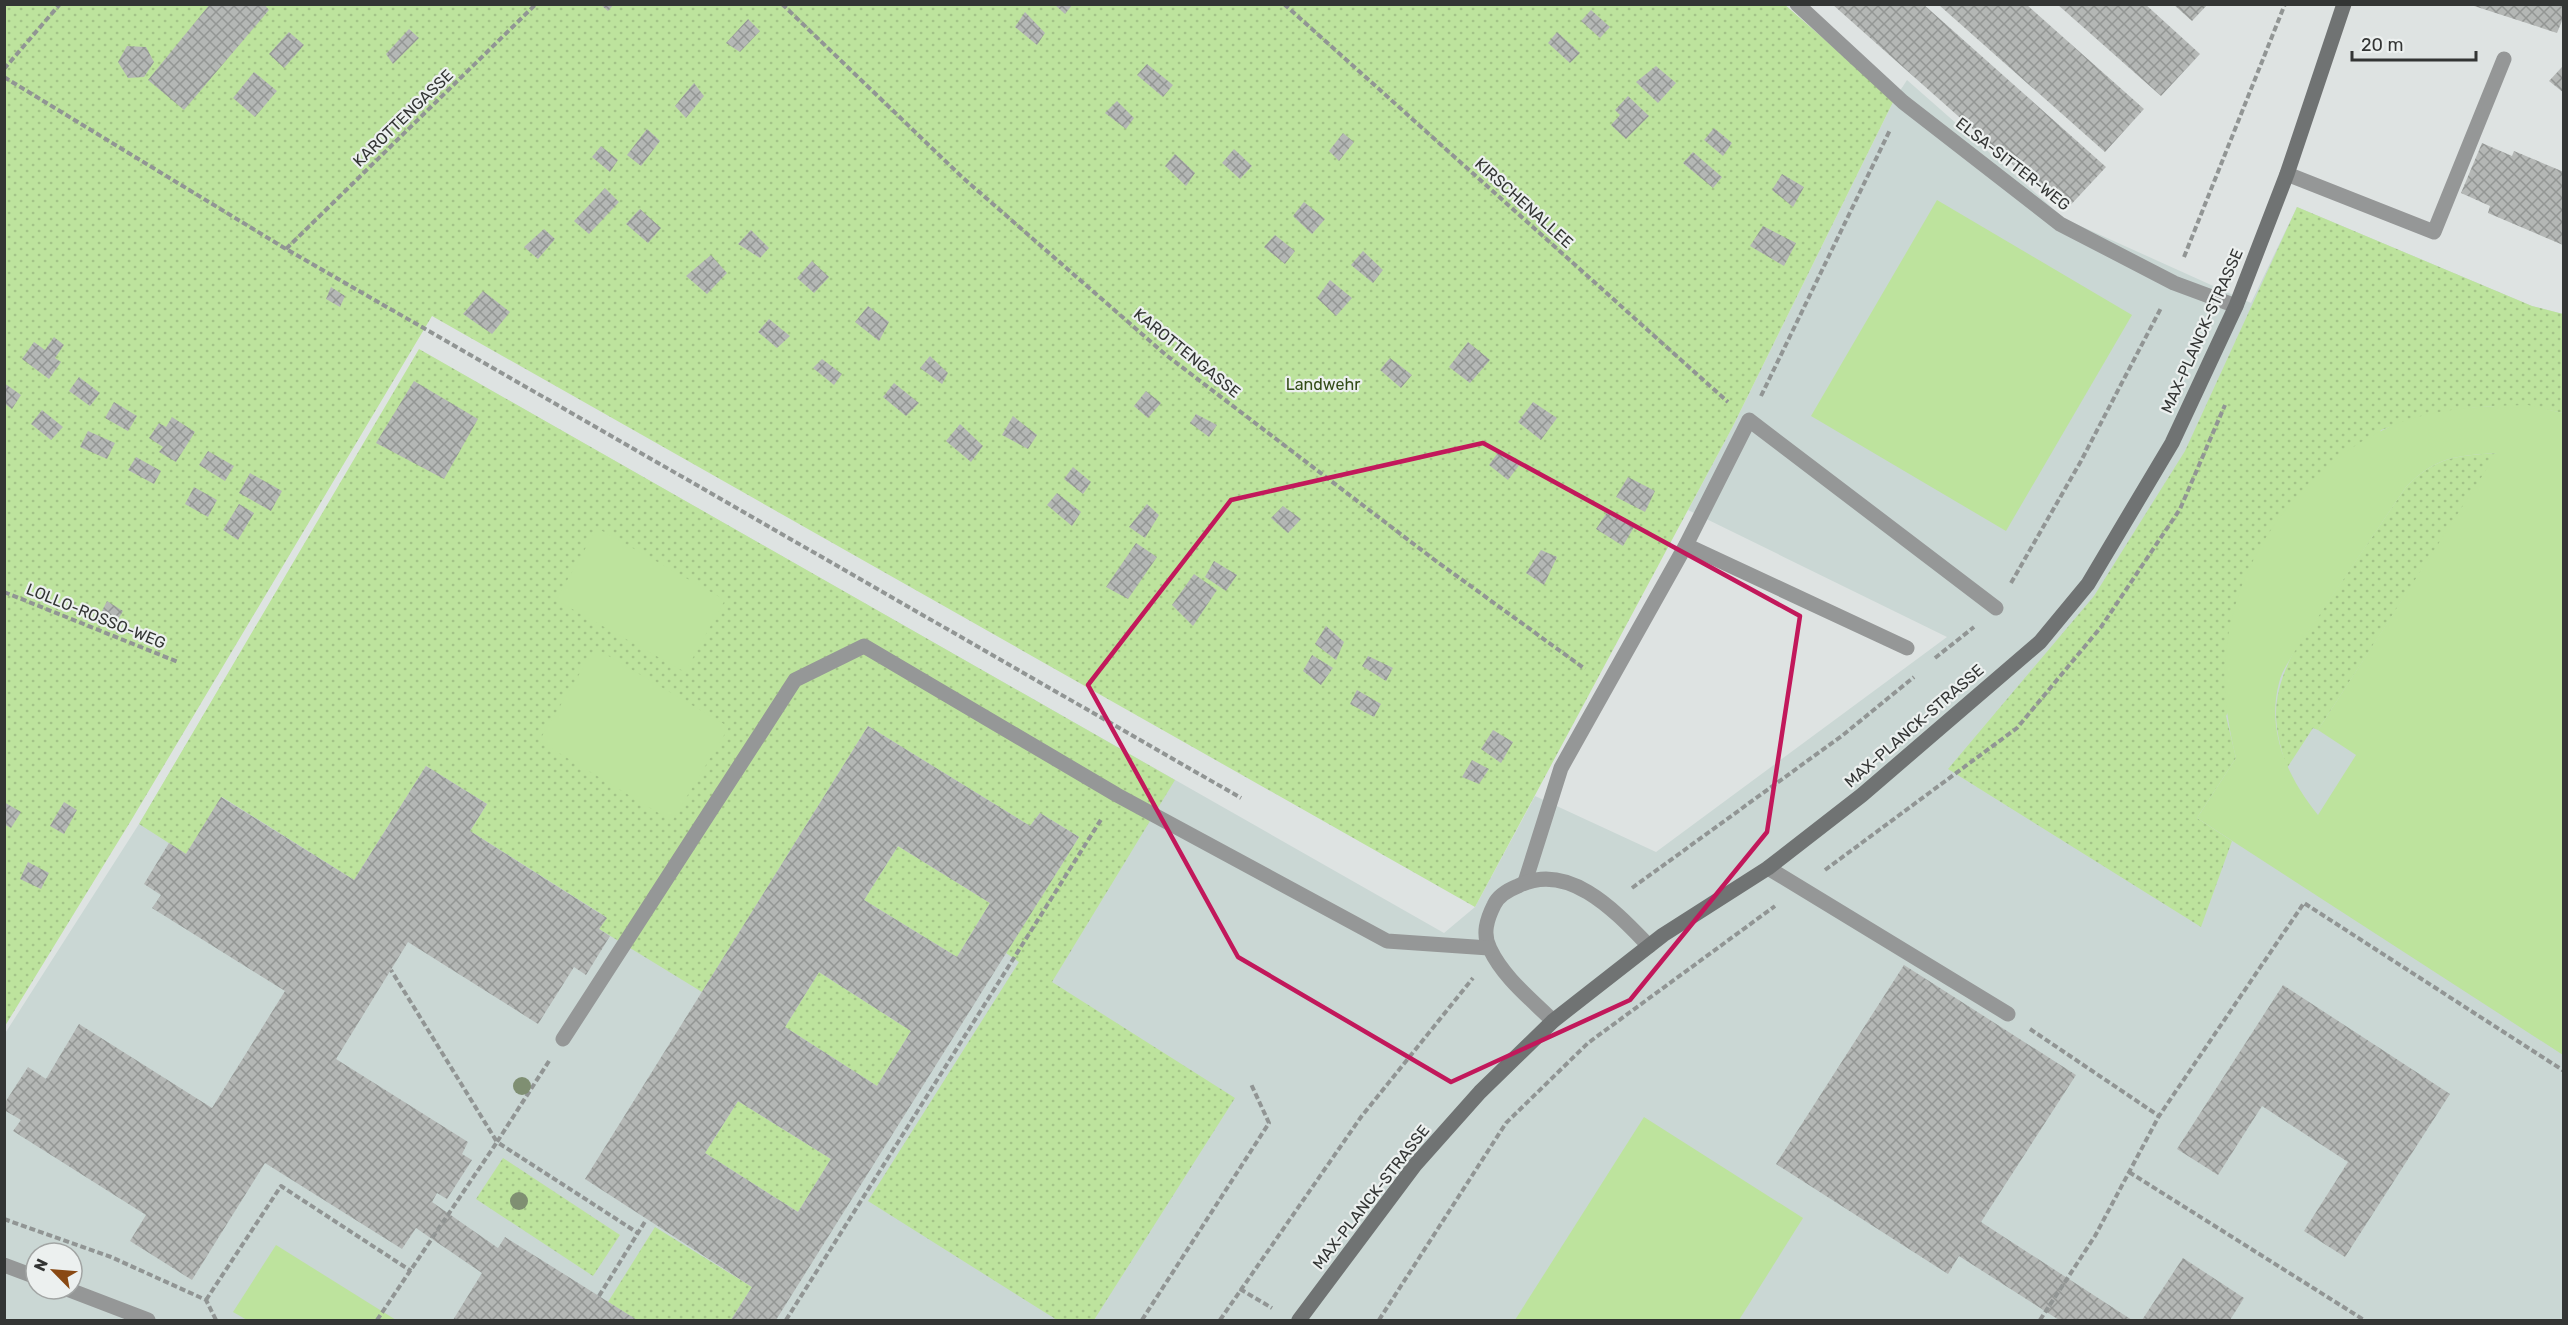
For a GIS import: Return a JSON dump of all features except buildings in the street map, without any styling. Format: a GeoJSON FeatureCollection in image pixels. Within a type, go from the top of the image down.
{"type":"FeatureCollection","features":[{"type":"Feature","properties":{"kind":"street","name":"MAX-PLANCK-STRASSE"},"geometry":{"type":"LineString","coordinates":[[1299,1320],[1415,1165],[1480,1092],[1553,1020],[1649,946],[1768,868],[1863,795],[2040,642],[2088,584],[2172,442],[2236,306],[2287,174],[2344,4]]}},
{"type":"Feature","properties":{"kind":"lane","name":"ELSA-SITTER-WEG"},"geometry":{"type":"LineString","coordinates":[[1797,4],[1903,102],[2060,224],[2174,283],[2236,306]]}},
{"type":"Feature","properties":{"kind":"lane"},"geometry":{"type":"LineString","coordinates":[[2287,174],[2434,232],[2504,59]]}},
{"type":"Feature","properties":{"kind":"lane"},"geometry":{"type":"LineString","coordinates":[[1525,882],[1561,768],[1686,545],[1749,420],[1996,608]]}},
{"type":"Feature","properties":{"kind":"lane"},"geometry":{"type":"LineString","coordinates":[[1686,545],[1907,648]]}},
{"type":"Feature","properties":{"kind":"lane"},"geometry":{"type":"LineString","coordinates":[[563,1040],[795,680],[864,646],[1117,795],[1386,941],[1491,952]]}},
{"type":"Feature","properties":{"kind":"lane"},"geometry":{"type":"LineString","coordinates":[[1768,868],[2008,1014]]}},
{"type":"Feature","properties":{"kind":"lane"},"geometry":{"type":"LineString","coordinates":[[1553,1020],[1500,966],[1491,952],[1486,929],[1497,899],[1525,882],[1550,878],[1564,882],[1609,904],[1649,946]]}},
{"type":"Feature","properties":{"kind":"lane"},"geometry":{"type":"LineString","coordinates":[[4,1265],[24,1272]]}},
{"type":"Feature","properties":{"kind":"lane"},"geometry":{"type":"LineString","coordinates":[[84,1296],[148,1320]]}},
{"type":"Feature","properties":{"kind":"path"},"geometry":{"type":"LineString","coordinates":[[4,69],[60,4]]}},
{"type":"Feature","properties":{"kind":"path","name":"KAROTTENGASSE"},"geometry":{"type":"LineString","coordinates":[[286,249],[536,4]]}},
{"type":"Feature","properties":{"kind":"path","name":"KAROTTENGASSE"},"geometry":{"type":"LineString","coordinates":[[782,4],[962,177],[1166,355],[1432,558],[1608,685]]}},
{"type":"Feature","properties":{"kind":"path","name":"KIRSCHENALLEE"},"geometry":{"type":"LineString","coordinates":[[1284,4],[1749,420]]}},
{"type":"Feature","properties":{"kind":"path"},"geometry":{"type":"LineString","coordinates":[[1933,660],[1996,608],[2081,462],[2174,283],[2230,148],[2285,4]]}},
{"type":"Feature","properties":{"kind":"path"},"geometry":{"type":"LineString","coordinates":[[4,78],[286,249],[1241,798]]}},
{"type":"Feature","properties":{"kind":"path"},"geometry":{"type":"LineString","coordinates":[[1749,420],[1903,102]]}},
{"type":"Feature","properties":{"kind":"path","name":"LOLLO-ROSSO-WEG"},"geometry":{"type":"LineString","coordinates":[[4,592],[178,662]]}},
{"type":"Feature","properties":{"kind":"path"},"geometry":{"type":"LineString","coordinates":[[1609,904],[1844,735],[1915,675]]}},
{"type":"Feature","properties":{"kind":"path"},"geometry":{"type":"LineString","coordinates":[[786,1320],[1117,795]]}},
{"type":"Feature","properties":{"kind":"path"},"geometry":{"type":"LineString","coordinates":[[2040,1320],[2095,1236],[2159,1116],[2304,903],[2564,1071]]}},
{"type":"Feature","properties":{"kind":"path"},"geometry":{"type":"LineString","coordinates":[[1220,1320],[1361,1117],[1491,952]]}},
{"type":"Feature","properties":{"kind":"path"},"geometry":{"type":"LineString","coordinates":[[391,970],[497,1142],[638,1233]]}},
{"type":"Feature","properties":{"kind":"path"},"geometry":{"type":"LineString","coordinates":[[2008,1014],[2159,1116]]}},
{"type":"Feature","properties":{"kind":"path"},"geometry":{"type":"LineString","coordinates":[[377,1320],[563,1040]]}},
{"type":"Feature","properties":{"kind":"path"},"geometry":{"type":"LineString","coordinates":[[1142,1320],[1269,1123],[1251,1084]]}},
{"type":"Feature","properties":{"kind":"path"},"geometry":{"type":"LineString","coordinates":[[2129,1172],[2364,1320]]}},
{"type":"Feature","properties":{"kind":"path"},"geometry":{"type":"LineString","coordinates":[[206,1300],[281,1186],[411,1271]]}},
{"type":"Feature","properties":{"kind":"path"},"geometry":{"type":"LineString","coordinates":[[4,1220],[111,1257],[206,1300],[216,1320]]}},
{"type":"Feature","properties":{"kind":"path"},"geometry":{"type":"LineString","coordinates":[[599,1296],[646,1220]]}},
{"type":"Feature","properties":{"kind":"path"},"geometry":{"type":"LineString","coordinates":[[1240,1289],[1275,1310]]}},
{"type":"Feature","properties":{"kind":"highlighted area"},"geometry":{"type":"Polygon","coordinates":[[[1483,443],[1800,616],[1767,832],[1630,1000],[1451,1082],[1238,957],[1088,685],[1231,500],[1483,443]]]}},
{"type":"Feature","properties":{"kind":"shaded area"},"geometry":{"type":"Polygon","coordinates":[[[1907,80],[2065,219],[2251,303],[2297,207],[2532,306],[2563,314],[2563,1320],[5,1320],[4,1035],[139,824],[420,350],[1444,933],[1475,907],[1535,796],[1656,852],[1947,637],[1688,510],[1732,428],[1894,100],[1907,80]]]}},
{"type":"Feature","properties":{"kind":"green space","name":"Landwehr"},"geometry":{"type":"Polygon","coordinates":[[[1784,4],[1894,100],[1732,428],[1475,907],[432,316],[132,819],[5,1026],[5,5],[1784,4]]]}},
{"type":"Feature","properties":{"kind":"green space"},"geometry":{"type":"Polygon","coordinates":[[[1937,200],[2132,315],[2006,531],[1811,416],[1937,200]]]}},
{"type":"Feature","properties":{"kind":"green space"},"geometry":{"type":"Polygon","coordinates":[[[2297,207],[2532,306],[2563,314],[2563,413],[2515,406],[2471,408],[2428,416],[2381,430],[2226,716],[2236,758],[2197,818],[2232,841],[2201,927],[1948,769],[2094,596],[2185,451],[2297,207]]]}},
{"type":"Feature","properties":{"kind":"green space"},"geometry":{"type":"Polygon","coordinates":[[[419,349],[1175,780],[1052,982],[1235,1098],[1094,1320],[1057,1320],[868,1201],[1019,962],[1006,953],[1079,837],[1040,813],[1030,826],[868,726],[702,992],[599,929],[606,917],[470,831],[487,804],[426,766],[354,880],[222,797],[186,854],[139,824],[419,349]]]}},
{"type":"Feature","properties":{"kind":"green space"},"geometry":{"type":"Polygon","coordinates":[[[2528,405],[2563,413],[2563,1055],[2197,818],[2236,758],[2225,694],[2226,654],[2232,620],[2242,586],[2275,523],[2323,470],[2351,449],[2398,423],[2453,410],[2528,405]],[[2497,453],[2469,455],[2437,463],[2406,487],[2283,672],[2279,683],[2275,719],[2282,753],[2297,786],[2318,815],[2356,755],[2318,730],[2497,453]]]}},
{"type":"Feature","properties":{"kind":"green space"},"geometry":{"type":"Polygon","coordinates":[[[2498,453],[2318,730],[2313,728],[2287,768],[2279,737],[2276,710],[2281,683],[2293,653],[2406,487],[2438,463],[2470,455],[2498,453]]]}},
{"type":"Feature","properties":{"kind":"green space"},"geometry":{"type":"Polygon","coordinates":[[[597,528],[725,600],[685,672],[556,600],[597,528]]]}},
{"type":"Feature","properties":{"kind":"green space"},"geometry":{"type":"Polygon","coordinates":[[[595,648],[729,727],[672,821],[539,741],[595,648]]]}},
{"type":"Feature","properties":{"kind":"green space"},"geometry":{"type":"Polygon","coordinates":[[[898,846],[990,903],[957,957],[864,900],[898,846]]]}},
{"type":"Feature","properties":{"kind":"green space"},"geometry":{"type":"Polygon","coordinates":[[[819,972],[911,1031],[877,1086],[785,1027],[819,972]]]}},
{"type":"Feature","properties":{"kind":"green space"},"geometry":{"type":"Polygon","coordinates":[[[738,1101],[831,1159],[798,1212],[705,1153],[738,1101]]]}},
{"type":"Feature","properties":{"kind":"green space"},"geometry":{"type":"Polygon","coordinates":[[[1644,1117],[1803,1218],[1739,1320],[1515,1320],[1644,1117]]]}},
{"type":"Feature","properties":{"kind":"green space"},"geometry":{"type":"Polygon","coordinates":[[[503,1158],[620,1235],[593,1276],[476,1199],[503,1158]]]}},
{"type":"Feature","properties":{"kind":"green space"},"geometry":{"type":"Polygon","coordinates":[[[655,1227],[752,1287],[731,1320],[637,1320],[608,1302],[655,1227]]]}},
{"type":"Feature","properties":{"kind":"green space"},"geometry":{"type":"Polygon","coordinates":[[[276,1245],[396,1320],[247,1320],[233,1312],[276,1245]]]}}]}
